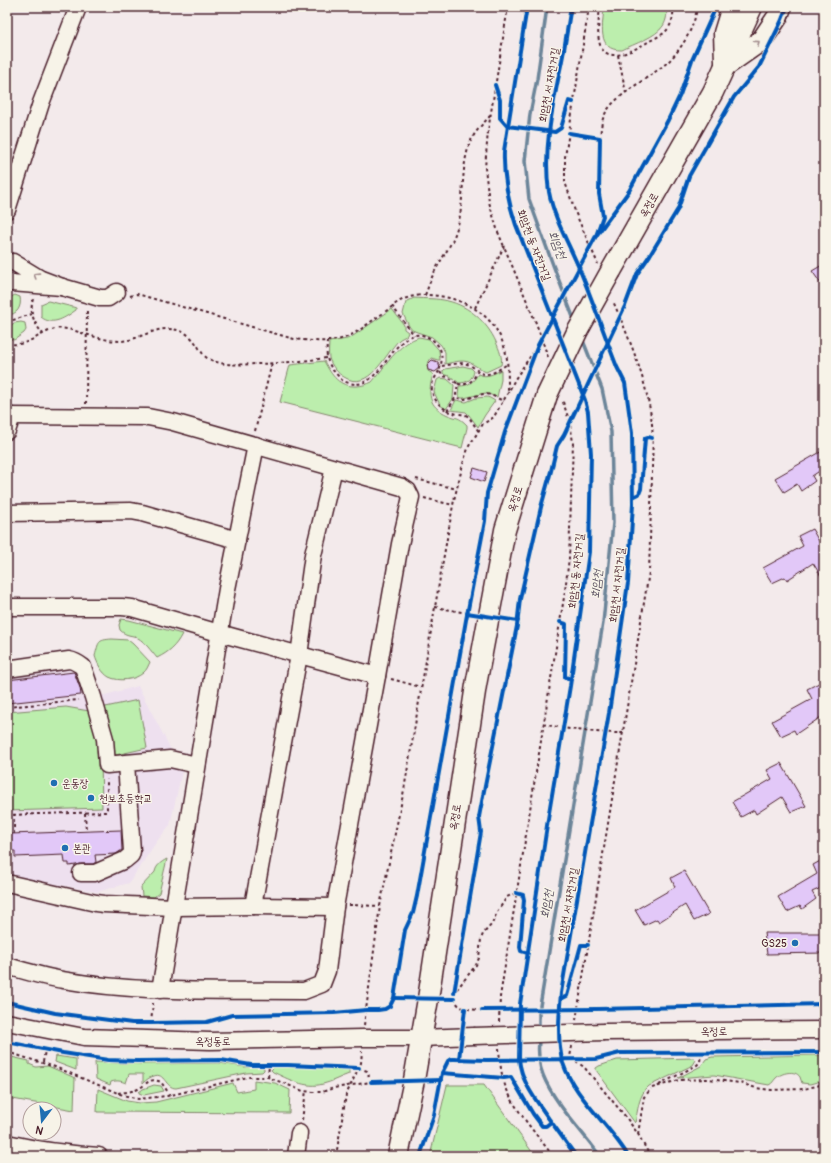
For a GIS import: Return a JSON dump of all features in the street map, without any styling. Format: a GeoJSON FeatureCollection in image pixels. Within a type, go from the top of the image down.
{"type":"FeatureCollection","features":[{"type":"Feature","properties":{"kind":"main road"},"geometry":{"type":"LineString","coordinates":[[725,66],[724,33],[732,7]]}},
{"type":"Feature","properties":{"kind":"main road","name":"옥정로"},"geometry":{"type":"LineString","coordinates":[[398,1156],[414,1080],[428,999],[476,685],[506,530],[577,332],[605,270],[713,92],[752,7]]}},
{"type":"Feature","properties":{"kind":"main road"},"geometry":{"type":"LineString","coordinates":[[725,66],[762,40],[778,16],[781,7]]}},
{"type":"Feature","properties":{"kind":"street"},"geometry":{"type":"LineString","coordinates":[[7,210],[41,103],[78,7]]}},
{"type":"Feature","properties":{"kind":"street"},"geometry":{"type":"LineString","coordinates":[[10,257],[15,269],[14,276],[9,284],[62,286]]}},
{"type":"Feature","properties":{"kind":"street"},"geometry":{"type":"LineString","coordinates":[[10,257],[41,279],[100,298],[121,296]]}},
{"type":"Feature","properties":{"kind":"street"},"geometry":{"type":"LineString","coordinates":[[7,431],[9,416],[148,417],[255,441],[334,468],[402,487],[408,491],[411,497],[400,544],[327,971],[322,984],[304,991],[156,994],[144,989],[63,980],[7,966]]}},
{"type":"Feature","properties":{"kind":"street"},"geometry":{"type":"LineString","coordinates":[[156,994],[174,907],[236,540],[255,441]]}},
{"type":"Feature","properties":{"kind":"street"},"geometry":{"type":"LineString","coordinates":[[253,906],[299,655],[313,556],[334,468]]}},
{"type":"Feature","properties":{"kind":"street"},"geometry":{"type":"LineString","coordinates":[[7,513],[131,511],[236,540]]}},
{"type":"Feature","properties":{"kind":"street"},"geometry":{"type":"LineString","coordinates":[[7,607],[132,608],[377,676]]}},
{"type":"Feature","properties":{"kind":"street"},"geometry":{"type":"LineString","coordinates":[[7,669],[68,660],[79,663],[83,667],[105,739],[107,765],[170,759],[198,765]]}},
{"type":"Feature","properties":{"kind":"street"},"geometry":{"type":"LineString","coordinates":[[81,873],[95,873],[125,860],[131,855],[132,843],[126,763]]}},
{"type":"Feature","properties":{"kind":"street"},"geometry":{"type":"LineString","coordinates":[[7,883],[96,903],[174,907],[338,906]]}},
{"type":"Feature","properties":{"kind":"street","name":"옥정동로"},"geometry":{"type":"LineString","coordinates":[[7,1022],[84,1037],[210,1041],[421,1038]]}},
{"type":"Feature","properties":{"kind":"street","name":"옥정로"},"geometry":{"type":"LineString","coordinates":[[468,1036],[604,1032],[824,1030]]}},
{"type":"Feature","properties":{"kind":"street"},"geometry":{"type":"LineString","coordinates":[[421,1038],[468,1036]]}},
{"type":"Feature","properties":{"kind":"street"},"geometry":{"type":"LineString","coordinates":[[296,1156],[299,1133]]}},
{"type":"Feature","properties":{"kind":"street"},"geometry":{"type":"LineString","coordinates":[[7,1143],[41,1153],[99,1156]]}},
{"type":"Feature","properties":{"kind":"path"},"geometry":{"type":"LineString","coordinates":[[508,7],[488,131],[485,168],[489,202],[498,232],[536,323],[548,359]]}},
{"type":"Feature","properties":{"kind":"path"},"geometry":{"type":"LineString","coordinates":[[589,7],[571,101],[569,133],[565,157],[565,182],[576,214],[605,270]]}},
{"type":"Feature","properties":{"kind":"path"},"geometry":{"type":"LineString","coordinates":[[600,7],[598,39],[601,48],[605,52],[618,55],[628,53],[664,33],[673,19],[673,7]]}},
{"type":"Feature","properties":{"kind":"path"},"geometry":{"type":"LineString","coordinates":[[600,146],[602,122],[605,114],[613,103],[669,61],[683,44],[690,30],[697,7]]}},
{"type":"Feature","properties":{"kind":"path"},"geometry":{"type":"LineString","coordinates":[[618,55],[626,93]]}},
{"type":"Feature","properties":{"kind":"path"},"geometry":{"type":"LineString","coordinates":[[495,85],[498,95]]}},
{"type":"Feature","properties":{"kind":"path"},"geometry":{"type":"LineString","coordinates":[[425,295],[433,274],[457,230],[461,209],[463,171],[470,142],[477,131],[491,116]]}},
{"type":"Feature","properties":{"kind":"path"},"geometry":{"type":"LineString","coordinates":[[569,133],[576,134]]}},
{"type":"Feature","properties":{"kind":"path"},"geometry":{"type":"LineString","coordinates":[[592,137],[600,138]]}},
{"type":"Feature","properties":{"kind":"path"},"geometry":{"type":"LineString","coordinates":[[588,250],[592,243]]}},
{"type":"Feature","properties":{"kind":"path"},"geometry":{"type":"LineString","coordinates":[[475,308],[504,246]]}},
{"type":"Feature","properties":{"kind":"path"},"geometry":{"type":"LineString","coordinates":[[34,294],[31,304],[32,314],[35,325],[43,334]]}},
{"type":"Feature","properties":{"kind":"path"},"geometry":{"type":"LineString","coordinates":[[121,296],[137,294],[294,339],[327,341],[349,336],[396,302],[409,297],[425,295],[442,296],[475,308],[491,321],[503,343],[507,364],[508,394]]}},
{"type":"Feature","properties":{"kind":"path"},"geometry":{"type":"LineString","coordinates":[[575,1027],[649,572],[651,520],[651,417],[644,385],[634,352],[612,297]]}},
{"type":"Feature","properties":{"kind":"path"},"geometry":{"type":"LineString","coordinates":[[392,306],[414,336]]}},
{"type":"Feature","properties":{"kind":"path"},"geometry":{"type":"LineString","coordinates":[[86,407],[87,307]]}},
{"type":"Feature","properties":{"kind":"path"},"geometry":{"type":"LineString","coordinates":[[618,320],[621,313]]}},
{"type":"Feature","properties":{"kind":"path"},"geometry":{"type":"LineString","coordinates":[[7,322],[32,314]]}},
{"type":"Feature","properties":{"kind":"path"},"geometry":{"type":"LineString","coordinates":[[7,343],[24,343],[57,329],[66,329],[122,341],[166,329],[180,331],[191,337],[204,356],[226,364],[272,363],[326,358]]}},
{"type":"Feature","properties":{"kind":"path"},"geometry":{"type":"LineString","coordinates":[[336,1156],[346,1095],[361,1064],[362,1038],[380,906],[404,790],[454,500],[464,460],[469,446],[483,424],[494,417],[515,379],[546,332]]}},
{"type":"Feature","properties":{"kind":"path"},"geometry":{"type":"LineString","coordinates":[[327,341],[326,358],[328,364],[340,379],[352,384],[362,383],[369,380],[402,342],[409,337],[417,335],[427,336],[441,349],[442,362],[440,370],[433,382],[432,391],[440,406],[456,414],[467,415],[478,432]]}},
{"type":"Feature","properties":{"kind":"path"},"geometry":{"type":"LineString","coordinates":[[530,367],[538,346]]}},
{"type":"Feature","properties":{"kind":"path"},"geometry":{"type":"LineString","coordinates":[[255,441],[272,363]]}},
{"type":"Feature","properties":{"kind":"path"},"geometry":{"type":"LineString","coordinates":[[441,366],[466,364],[483,374],[489,374],[507,364]]}},
{"type":"Feature","properties":{"kind":"path"},"geometry":{"type":"LineString","coordinates":[[440,370],[439,371],[443,376],[448,377],[458,384],[465,384],[471,382],[476,376],[478,370]]}},
{"type":"Feature","properties":{"kind":"path"},"geometry":{"type":"LineString","coordinates":[[448,411],[456,397],[458,384]]}},
{"type":"Feature","properties":{"kind":"path"},"geometry":{"type":"LineString","coordinates":[[456,397],[461,400],[488,394],[504,401]]}},
{"type":"Feature","properties":{"kind":"path"},"geometry":{"type":"LineString","coordinates":[[498,1026],[500,997],[569,558],[573,442],[570,423],[554,395]]}},
{"type":"Feature","properties":{"kind":"path"},"geometry":{"type":"LineString","coordinates":[[567,428],[574,414]]}},
{"type":"Feature","properties":{"kind":"path"},"geometry":{"type":"LineString","coordinates":[[466,620],[469,606]]}},
{"type":"Feature","properties":{"kind":"path"},"geometry":{"type":"LineString","coordinates":[[435,607],[467,614],[489,616]]}},
{"type":"Feature","properties":{"kind":"path"},"geometry":{"type":"LineString","coordinates":[[560,622],[566,624]]}},
{"type":"Feature","properties":{"kind":"path"},"geometry":{"type":"LineString","coordinates":[[7,707],[83,700]]}},
{"type":"Feature","properties":{"kind":"path"},"geometry":{"type":"LineString","coordinates":[[562,736],[564,721]]}},
{"type":"Feature","properties":{"kind":"path"},"geometry":{"type":"LineString","coordinates":[[543,724],[596,732],[623,733]]}},
{"type":"Feature","properties":{"kind":"path"},"geometry":{"type":"LineString","coordinates":[[604,740],[607,726]]}},
{"type":"Feature","properties":{"kind":"path"},"geometry":{"type":"LineString","coordinates":[[7,815],[106,812],[107,765]]}},
{"type":"Feature","properties":{"kind":"path"},"geometry":{"type":"LineString","coordinates":[[85,813],[86,831]]}},
{"type":"Feature","properties":{"kind":"path"},"geometry":{"type":"LineString","coordinates":[[14,815],[14,834]]}},
{"type":"Feature","properties":{"kind":"path"},"geometry":{"type":"LineString","coordinates":[[454,993],[476,965],[479,958],[483,934],[492,924],[497,912],[507,897],[516,893],[523,895]]}},
{"type":"Feature","properties":{"kind":"path"},"geometry":{"type":"LineString","coordinates":[[338,906],[380,906]]}},
{"type":"Feature","properties":{"kind":"path"},"geometry":{"type":"LineString","coordinates":[[581,945],[588,945]]}},
{"type":"Feature","properties":{"kind":"path"},"geometry":{"type":"LineString","coordinates":[[455,985],[454,999],[458,1005],[465,1009],[490,1010]]}},
{"type":"Feature","properties":{"kind":"path"},"geometry":{"type":"LineString","coordinates":[[151,1023],[156,994]]}},
{"type":"Feature","properties":{"kind":"path"},"geometry":{"type":"LineString","coordinates":[[428,999],[454,999]]}},
{"type":"Feature","properties":{"kind":"path"},"geometry":{"type":"LineString","coordinates":[[465,1009],[468,1036]]}},
{"type":"Feature","properties":{"kind":"path"},"geometry":{"type":"LineString","coordinates":[[358,1010],[372,1010]]}},
{"type":"Feature","properties":{"kind":"path"},"geometry":{"type":"LineString","coordinates":[[497,1010],[505,1010]]}},
{"type":"Feature","properties":{"kind":"path"},"geometry":{"type":"LineString","coordinates":[[574,1010],[582,1010]]}},
{"type":"Feature","properties":{"kind":"path"},"geometry":{"type":"LineString","coordinates":[[145,1023],[159,1022]]}},
{"type":"Feature","properties":{"kind":"path"},"geometry":{"type":"LineString","coordinates":[[573,1042],[570,1057],[584,1067],[625,1116],[638,1134],[650,1156]]}},
{"type":"Feature","properties":{"kind":"path"},"geometry":{"type":"LineString","coordinates":[[499,1047],[501,1067],[507,1089],[519,1110],[553,1156]]}},
{"type":"Feature","properties":{"kind":"path"},"geometry":{"type":"LineString","coordinates":[[38,1048],[51,1051]]}},
{"type":"Feature","properties":{"kind":"path"},"geometry":{"type":"LineString","coordinates":[[43,1062],[45,1050]]}},
{"type":"Feature","properties":{"kind":"path"},"geometry":{"type":"LineString","coordinates":[[7,1052],[43,1062],[117,1093],[138,1099],[155,1098],[248,1077],[268,1077],[306,1091],[313,1092],[322,1092],[334,1088],[378,1082]]}},
{"type":"Feature","properties":{"kind":"path"},"geometry":{"type":"LineString","coordinates":[[693,1053],[708,1053]]}},
{"type":"Feature","properties":{"kind":"path"},"geometry":{"type":"LineString","coordinates":[[637,1145],[644,1097],[652,1088],[697,1065],[700,1062],[701,1053]]}},
{"type":"Feature","properties":{"kind":"path"},"geometry":{"type":"LineString","coordinates":[[565,1059],[580,1059]]}},
{"type":"Feature","properties":{"kind":"path"},"geometry":{"type":"LineString","coordinates":[[494,1060],[502,1060]]}},
{"type":"Feature","properties":{"kind":"path"},"geometry":{"type":"LineString","coordinates":[[263,1065],[275,1065]]}},
{"type":"Feature","properties":{"kind":"path"},"geometry":{"type":"LineString","coordinates":[[268,1077],[269,1065]]}},
{"type":"Feature","properties":{"kind":"path"},"geometry":{"type":"LineString","coordinates":[[353,1067],[367,1071],[372,1082]]}},
{"type":"Feature","properties":{"kind":"path"},"geometry":{"type":"LineString","coordinates":[[497,1078],[511,1077]]}},
{"type":"Feature","properties":{"kind":"path"},"geometry":{"type":"LineString","coordinates":[[652,1088],[679,1080],[708,1079],[740,1083],[756,1088],[771,1090],[804,1089],[824,1084]]}},
{"type":"Feature","properties":{"kind":"path"},"geometry":{"type":"LineString","coordinates":[[117,1093],[137,1089],[148,1081],[152,1080],[161,1082],[170,1095]]}},
{"type":"Feature","properties":{"kind":"path"},"geometry":{"type":"LineString","coordinates":[[299,1133],[306,1091]]}},
{"type":"Feature","properties":{"kind":"shaded area","name":"천보초등학교"},"geometry":{"type":"Polygon","coordinates":[[[74,650],[86,663],[101,696],[138,686],[182,771],[170,825],[157,841],[129,883],[97,892],[19,877],[7,873],[7,660],[74,650]]]}},
{"type":"Feature","properties":{"kind":"green space"},"geometry":{"type":"Polygon","coordinates":[[[604,7],[667,7],[665,21],[660,30],[650,37],[622,50],[614,49],[608,46],[605,41],[602,28],[604,7]]]}},
{"type":"Feature","properties":{"kind":"green space"},"geometry":{"type":"Polygon","coordinates":[[[15,295],[20,297],[18,310],[14,314],[7,315],[7,299],[15,295]]]}},
{"type":"Feature","properties":{"kind":"green space"},"geometry":{"type":"Polygon","coordinates":[[[414,298],[448,301],[456,303],[470,311],[488,328],[496,342],[500,354],[501,365],[486,372],[467,362],[460,361],[445,364],[445,352],[441,345],[432,337],[412,330],[403,314],[406,302],[414,298]]]}},
{"type":"Feature","properties":{"kind":"green space"},"geometry":{"type":"Polygon","coordinates":[[[48,301],[73,307],[76,308],[76,310],[59,320],[46,320],[41,317],[41,304],[48,301]]]}},
{"type":"Feature","properties":{"kind":"green space"},"geometry":{"type":"Polygon","coordinates":[[[392,309],[404,325],[404,329],[408,332],[407,335],[399,340],[376,370],[369,376],[361,380],[353,381],[342,376],[330,361],[329,342],[347,339],[353,336],[392,309]]]}},
{"type":"Feature","properties":{"kind":"green space"},"geometry":{"type":"Polygon","coordinates":[[[14,323],[25,323],[26,330],[24,333],[14,340],[7,338],[7,328],[14,323]]]}},
{"type":"Feature","properties":{"kind":"green space"},"geometry":{"type":"Polygon","coordinates":[[[419,337],[429,339],[439,350],[440,360],[431,358],[427,365],[428,371],[433,374],[430,387],[431,398],[436,407],[441,411],[460,419],[467,425],[462,448],[280,402],[290,365],[324,361],[337,380],[345,385],[362,385],[372,382],[388,361],[402,347],[419,337]]]}},
{"type":"Feature","properties":{"kind":"green space"},"geometry":{"type":"Polygon","coordinates":[[[463,366],[471,368],[474,371],[471,378],[465,382],[459,383],[443,373],[445,369],[463,366]]]}},
{"type":"Feature","properties":{"kind":"green space"},"geometry":{"type":"Polygon","coordinates":[[[501,370],[501,380],[497,397],[485,393],[464,398],[458,396],[459,386],[470,383],[478,374],[487,376],[501,370]]]}},
{"type":"Feature","properties":{"kind":"green space"},"geometry":{"type":"Polygon","coordinates":[[[440,378],[447,379],[454,385],[453,399],[446,409],[440,405],[434,392],[437,380],[440,378]]]}},
{"type":"Feature","properties":{"kind":"green space"},"geometry":{"type":"Polygon","coordinates":[[[487,397],[495,401],[478,427],[466,412],[451,410],[456,400],[466,402],[476,398],[487,397]]]}},
{"type":"Feature","properties":{"kind":"green space"},"geometry":{"type":"Polygon","coordinates":[[[121,619],[182,634],[172,648],[157,658],[141,640],[125,634],[120,630],[119,625],[121,619]]]}},
{"type":"Feature","properties":{"kind":"green space"},"geometry":{"type":"Polygon","coordinates":[[[112,639],[128,640],[133,644],[150,662],[144,672],[131,679],[122,680],[113,679],[104,673],[98,665],[95,656],[101,641],[112,639]]]}},
{"type":"Feature","properties":{"kind":"green space"},"geometry":{"type":"Polygon","coordinates":[[[138,700],[147,748],[111,756],[101,708],[138,700]]]}},
{"type":"Feature","properties":{"kind":"green space","name":"운동장"},"geometry":{"type":"Polygon","coordinates":[[[66,707],[89,711],[101,758],[102,808],[7,811],[7,712],[66,707]]]}},
{"type":"Feature","properties":{"kind":"green space"},"geometry":{"type":"Polygon","coordinates":[[[167,859],[159,893],[154,897],[142,896],[141,887],[155,872],[159,864],[167,859]]]}},
{"type":"Feature","properties":{"kind":"green space"},"geometry":{"type":"Polygon","coordinates":[[[824,1055],[824,1080],[810,1084],[802,1083],[800,1077],[792,1072],[784,1073],[778,1076],[769,1085],[714,1075],[678,1078],[701,1066],[706,1059],[712,1057],[824,1055]]]}},
{"type":"Feature","properties":{"kind":"green space"},"geometry":{"type":"Polygon","coordinates":[[[7,1056],[29,1061],[29,1064],[36,1067],[48,1066],[75,1078],[74,1110],[62,1108],[62,1101],[24,1101],[7,1098],[7,1056]]]}},
{"type":"Feature","properties":{"kind":"green space"},"geometry":{"type":"Polygon","coordinates":[[[56,1056],[76,1059],[76,1070],[55,1062],[56,1056]]]}},
{"type":"Feature","properties":{"kind":"green space"},"geometry":{"type":"Polygon","coordinates":[[[694,1058],[696,1060],[693,1065],[649,1086],[645,1090],[639,1103],[635,1123],[596,1070],[599,1066],[617,1060],[694,1058]]]}},
{"type":"Feature","properties":{"kind":"green space"},"geometry":{"type":"Polygon","coordinates":[[[95,1062],[144,1064],[219,1063],[245,1067],[260,1067],[264,1068],[264,1070],[262,1072],[246,1073],[176,1088],[169,1086],[161,1076],[158,1075],[151,1077],[143,1083],[143,1074],[129,1074],[126,1083],[115,1081],[111,1082],[110,1085],[96,1079],[95,1062]]]}},
{"type":"Feature","properties":{"kind":"green space"},"geometry":{"type":"Polygon","coordinates":[[[275,1066],[349,1068],[349,1074],[326,1083],[310,1085],[285,1078],[273,1072],[271,1070],[275,1066]]]}},
{"type":"Feature","properties":{"kind":"green space"},"geometry":{"type":"Polygon","coordinates":[[[254,1080],[275,1083],[290,1090],[289,1113],[97,1112],[98,1089],[127,1101],[140,1103],[156,1102],[233,1083],[237,1092],[254,1089],[254,1080]]]}},
{"type":"Feature","properties":{"kind":"green space"},"geometry":{"type":"Polygon","coordinates":[[[154,1085],[161,1086],[164,1091],[144,1095],[139,1093],[143,1089],[154,1085]]]}},
{"type":"Feature","properties":{"kind":"green space"},"geometry":{"type":"Polygon","coordinates":[[[447,1085],[484,1085],[535,1156],[430,1156],[447,1085]]]}},
{"type":"Feature","properties":{"kind":"building"},"geometry":{"type":"Polygon","coordinates":[[[824,264],[824,288],[812,271],[824,264]]]}},
{"type":"Feature","properties":{"kind":"building"},"geometry":{"type":"Polygon","coordinates":[[[432,360],[438,362],[440,368],[435,372],[428,370],[427,365],[432,360]]]}},
{"type":"Feature","properties":{"kind":"building"},"geometry":{"type":"Polygon","coordinates":[[[824,450],[824,468],[812,476],[815,481],[801,491],[797,484],[784,492],[775,478],[824,450]]]}},
{"type":"Feature","properties":{"kind":"building"},"geometry":{"type":"Polygon","coordinates":[[[474,468],[487,472],[484,482],[471,477],[474,468]]]}},
{"type":"Feature","properties":{"kind":"building"},"geometry":{"type":"Polygon","coordinates":[[[812,529],[824,550],[824,581],[813,563],[787,580],[785,577],[772,583],[763,568],[803,546],[798,536],[812,529]]]}},
{"type":"Feature","properties":{"kind":"building"},"geometry":{"type":"Polygon","coordinates":[[[74,672],[81,695],[7,703],[7,680],[74,672]]]}},
{"type":"Feature","properties":{"kind":"building"},"geometry":{"type":"Polygon","coordinates":[[[821,682],[824,688],[824,715],[796,734],[794,730],[781,736],[772,721],[812,699],[807,689],[821,682]]]}},
{"type":"Feature","properties":{"kind":"building"},"geometry":{"type":"Polygon","coordinates":[[[781,763],[806,806],[791,812],[782,797],[756,814],[754,810],[741,817],[732,802],[772,779],[767,770],[781,763]]]}},
{"type":"Feature","properties":{"kind":"building","name":"본관"},"geometry":{"type":"Polygon","coordinates":[[[121,830],[122,850],[116,854],[95,855],[96,862],[93,864],[69,866],[69,863],[65,863],[64,855],[15,857],[15,851],[7,851],[7,840],[11,840],[10,834],[121,830]]]}},
{"type":"Feature","properties":{"kind":"building"},"geometry":{"type":"Polygon","coordinates":[[[824,859],[824,889],[823,887],[812,892],[816,899],[802,909],[800,906],[787,912],[778,897],[817,874],[813,865],[824,859]]]}},
{"type":"Feature","properties":{"kind":"building"},"geometry":{"type":"Polygon","coordinates":[[[684,871],[709,914],[694,921],[685,905],[659,922],[657,919],[644,925],[635,910],[675,887],[671,878],[684,871]]]}},
{"type":"Feature","properties":{"kind":"building","name":"GS25"},"geometry":{"type":"Polygon","coordinates":[[[764,933],[824,933],[824,953],[767,954],[764,933]]]}},
{"type":"Feature","properties":{"kind":"waterway","name":"회암천"},"geometry":{"type":"LineString","coordinates":[[547,7],[537,79],[530,114],[525,161],[529,199],[575,322]]}},
{"type":"Feature","properties":{"kind":"waterway","name":"회암천"},"geometry":{"type":"LineString","coordinates":[[539,1030],[539,1012],[603,623],[613,523],[611,432],[602,389],[582,338]]}},
{"type":"Feature","properties":{"kind":"waterway","name":"회암천"},"geometry":{"type":"LineString","coordinates":[[539,1038],[539,1061],[548,1085],[561,1106],[600,1156]]}},
{"type":"Feature","properties":{"kind":"cycle path","name":"회암천 동 자전거길"},"geometry":{"type":"LineString","coordinates":[[527,7],[504,151],[505,180],[508,198],[516,225],[585,400],[588,412],[591,454],[589,552],[570,686],[520,1004],[519,1059],[520,1067],[526,1083],[534,1098],[576,1156]]}},
{"type":"Feature","properties":{"kind":"cycle path","name":"회암천 서 자전거길"},"geometry":{"type":"LineString","coordinates":[[571,7],[549,131],[547,177],[554,212],[579,268],[617,367],[625,383],[632,433],[633,504],[628,583],[609,713],[561,993],[559,1038],[563,1063],[575,1088],[612,1133],[628,1156]]}},
{"type":"Feature","properties":{"kind":"cycle path"},"geometry":{"type":"LineString","coordinates":[[569,133],[600,138],[599,194],[603,216],[596,236],[629,191],[668,120],[680,95],[692,60],[716,7]]}},
{"type":"Feature","properties":{"kind":"cycle path"},"geometry":{"type":"LineString","coordinates":[[454,993],[481,832],[479,817],[517,626],[520,599],[541,507],[557,446],[564,435],[625,306],[637,274],[678,209],[689,176],[734,97],[759,67],[787,7]]}},
{"type":"Feature","properties":{"kind":"cycle path"},"geometry":{"type":"LineString","coordinates":[[495,85],[500,100],[500,118],[507,126],[555,132],[561,128],[569,101],[573,102]]}},
{"type":"Feature","properties":{"kind":"cycle path"},"geometry":{"type":"LineString","coordinates":[[7,1002],[55,1013],[132,1023],[207,1022],[232,1015],[334,1013],[378,1010],[385,1009],[390,1006],[394,998],[405,930],[413,913],[417,896],[485,521],[487,493],[505,432],[538,345],[596,236]]}},
{"type":"Feature","properties":{"kind":"cycle path"},"geometry":{"type":"LineString","coordinates":[[633,497],[639,494],[641,489],[645,438],[652,438]]}},
{"type":"Feature","properties":{"kind":"cycle path"},"geometry":{"type":"LineString","coordinates":[[467,613],[518,621]]}},
{"type":"Feature","properties":{"kind":"cycle path"},"geometry":{"type":"LineString","coordinates":[[560,622],[566,624],[565,677],[571,679]]}},
{"type":"Feature","properties":{"kind":"cycle path"},"geometry":{"type":"LineString","coordinates":[[516,893],[523,895],[524,900],[520,947],[521,951],[528,953]]}},
{"type":"Feature","properties":{"kind":"cycle path"},"geometry":{"type":"LineString","coordinates":[[563,998],[567,996],[581,945],[588,945]]}},
{"type":"Feature","properties":{"kind":"cycle path"},"geometry":{"type":"LineString","coordinates":[[394,998],[454,999]]}},
{"type":"Feature","properties":{"kind":"cycle path"},"geometry":{"type":"LineString","coordinates":[[482,1010],[824,1004]]}},
{"type":"Feature","properties":{"kind":"cycle path"},"geometry":{"type":"LineString","coordinates":[[459,1059],[465,1009]]}},
{"type":"Feature","properties":{"kind":"cycle path"},"geometry":{"type":"LineString","coordinates":[[7,1042],[108,1060],[221,1060],[251,1065],[359,1068]]}},
{"type":"Feature","properties":{"kind":"cycle path"},"geometry":{"type":"LineString","coordinates":[[420,1156],[434,1115],[442,1073],[448,1061],[451,1059],[596,1059],[620,1053],[824,1052]]}},
{"type":"Feature","properties":{"kind":"cycle path"},"geometry":{"type":"LineString","coordinates":[[442,1073],[504,1078],[511,1077],[542,1126],[546,1126],[551,1122]]}},
{"type":"Feature","properties":{"kind":"cycle path"},"geometry":{"type":"LineString","coordinates":[[371,1082],[441,1080]]}},
{"type":"Feature","properties":{"kind":"place","name":"운동장"},"geometry":{"type":"Point","coordinates":[54,783]}},
{"type":"Feature","properties":{"kind":"place","name":"천보초등학교"},"geometry":{"type":"Point","coordinates":[91,798]}},
{"type":"Feature","properties":{"kind":"place","name":"본관"},"geometry":{"type":"Point","coordinates":[65,848]}},
{"type":"Feature","properties":{"kind":"place","name":"GS25"},"geometry":{"type":"Point","coordinates":[795,943]}}]}
